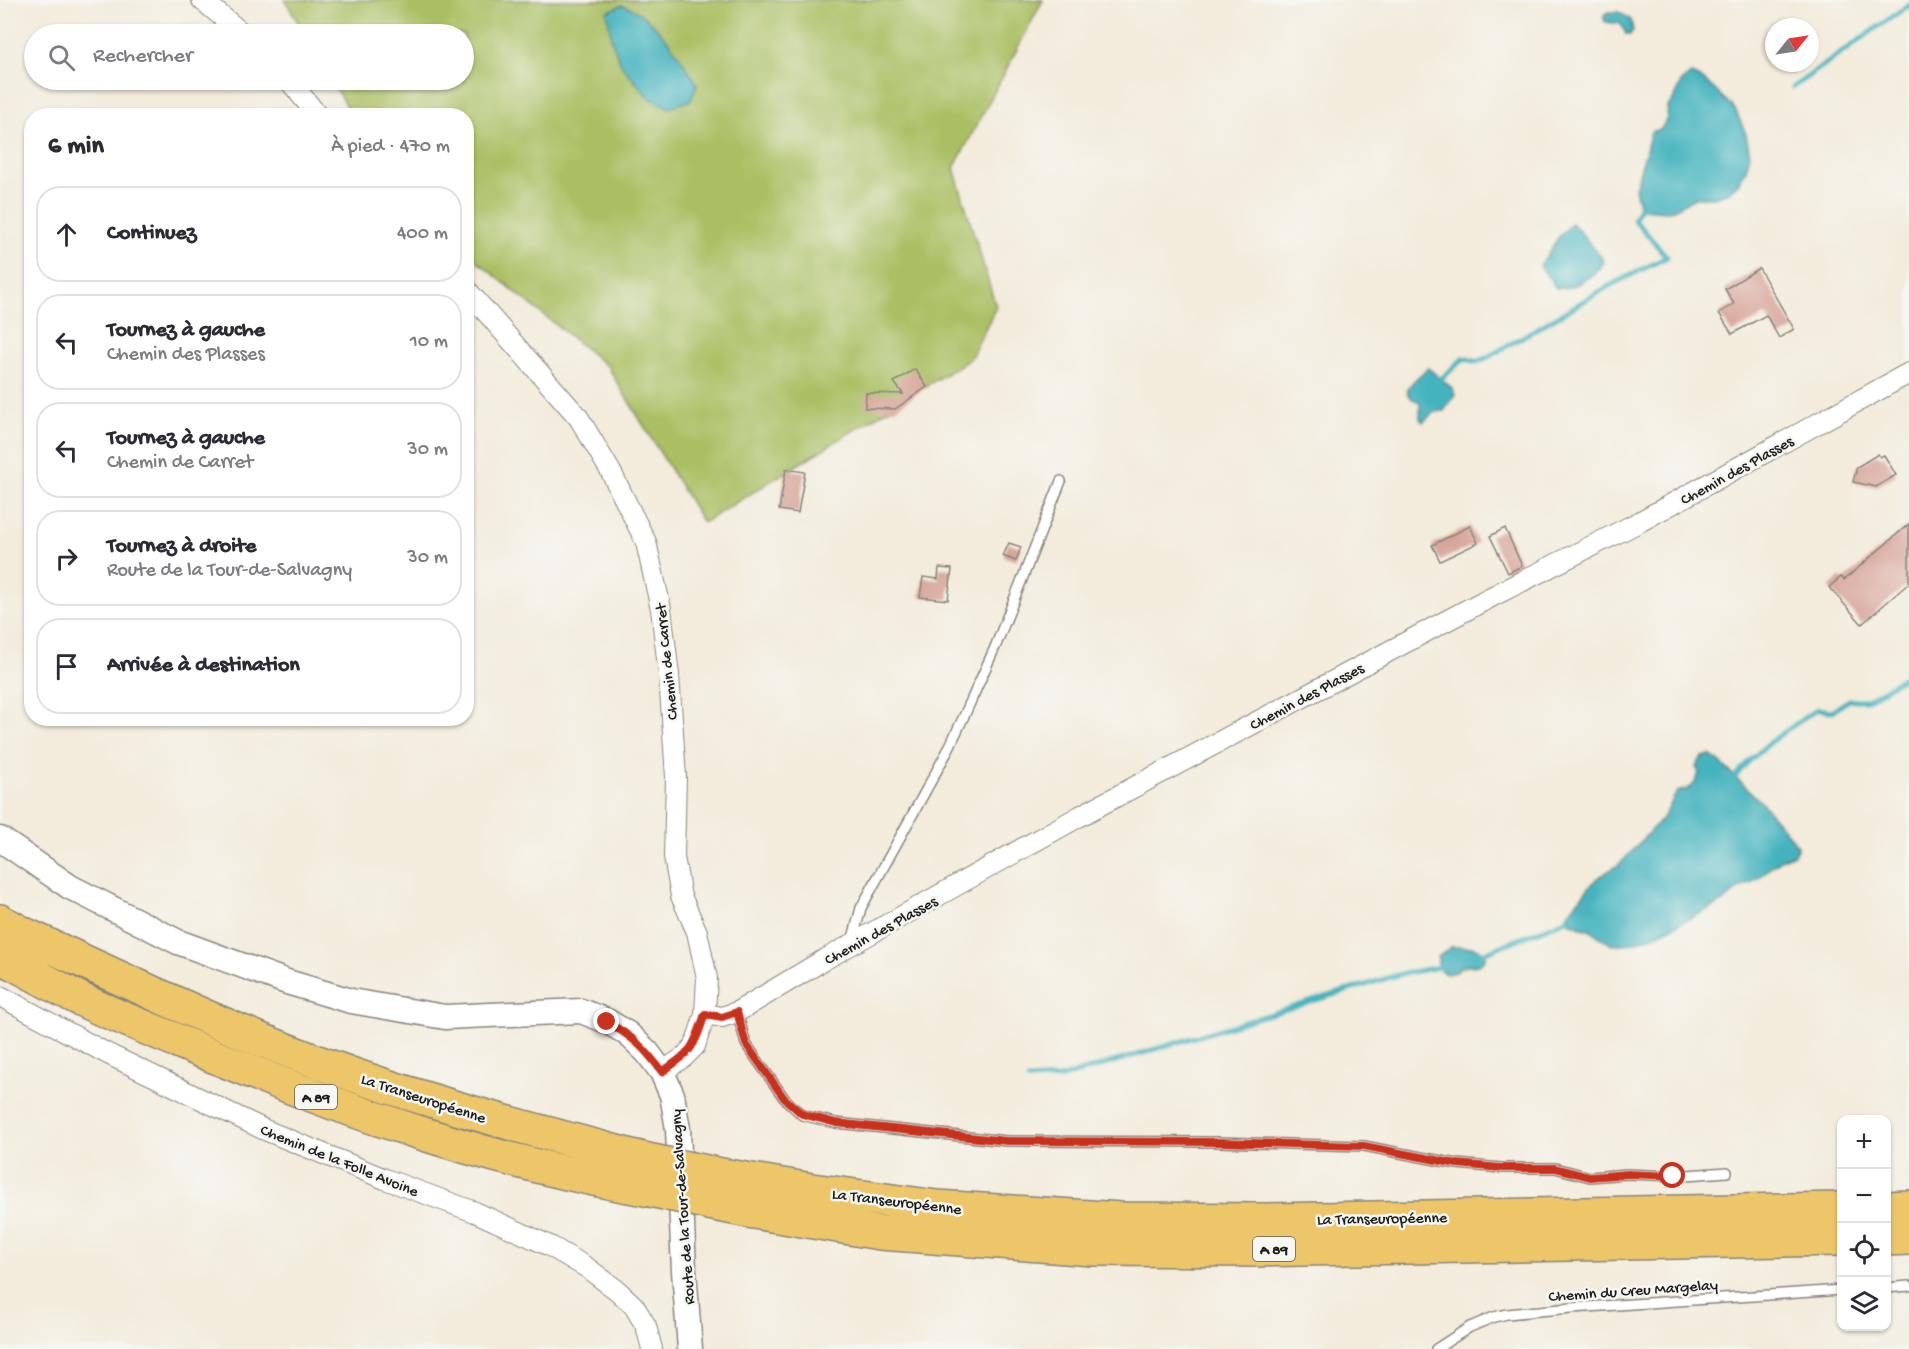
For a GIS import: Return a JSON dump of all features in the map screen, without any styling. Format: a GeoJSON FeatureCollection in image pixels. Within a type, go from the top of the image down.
{"type":"FeatureCollection","features":[{"type":"Feature","properties":{"kind":"highway","name":"La Transeuropéenne"},"geometry":{"type":"LineString","coordinates":[[0,921],[26,935],[237,1030],[335,1068],[648,1175],[713,1188],[812,1190],[937,1207],[1121,1219],[1268,1220],[1837,1209]]}},
{"type":"Feature","properties":{"kind":"highway","name":"La Transeuropéenne"},"geometry":{"type":"LineString","coordinates":[[0,956],[85,1002],[293,1089],[411,1130],[506,1158],[597,1180],[648,1175]]}},
{"type":"Feature","properties":{"kind":"highway","name":"La Transeuropéenne"},"geometry":{"type":"LineString","coordinates":[[713,1188],[754,1212],[880,1233],[1092,1249],[1253,1250],[1837,1239]]}},
{"type":"Feature","properties":{"kind":"highway"},"geometry":{"type":"LineString","coordinates":[[1891,1208],[1909,1207]]}},
{"type":"Feature","properties":{"kind":"highway"},"geometry":{"type":"LineString","coordinates":[[1891,1239],[1909,1238]]}},
{"type":"Feature","properties":{"kind":"street"},"geometry":{"type":"LineString","coordinates":[[202,0],[231,24]]}},
{"type":"Feature","properties":{"kind":"street"},"geometry":{"type":"LineString","coordinates":[[296,90],[311,108]]}},
{"type":"Feature","properties":{"kind":"street","name":"Chemin de Carret"},"geometry":{"type":"LineString","coordinates":[[474,299],[579,418],[611,472],[646,542],[661,609],[669,675],[676,777],[674,857],[681,896],[697,932],[707,978],[705,1014],[695,1046],[684,1057],[662,1072]]}},
{"type":"Feature","properties":{"kind":"street","name":"Chemin des Plasses"},"geometry":{"type":"LineString","coordinates":[[705,1014],[722,1017],[737,1012],[852,944],[1174,765],[1491,597],[1641,521],[1909,373]]}},
{"type":"Feature","properties":{"kind":"street","name":"Route de la Tour-de-Salvagny"},"geometry":{"type":"LineString","coordinates":[[0,839],[70,886],[178,942],[287,982],[351,1001],[445,1017],[581,1011],[628,1034],[647,1052],[662,1072],[672,1095],[678,1130],[690,1349]]}},
{"type":"Feature","properties":{"kind":"street","name":"Chemin de la Folle Avoine"},"geometry":{"type":"LineString","coordinates":[[0,996],[106,1053],[265,1130],[385,1179],[476,1212],[550,1246],[586,1267],[634,1306],[646,1326],[652,1349]]}},
{"type":"Feature","properties":{"kind":"lane"},"geometry":{"type":"LineString","coordinates":[[852,944],[861,908],[947,752],[965,714],[996,645],[1061,481]]}},
{"type":"Feature","properties":{"kind":"lane"},"geometry":{"type":"LineString","coordinates":[[737,1012],[746,1044],[784,1098],[802,1114],[836,1123],[1007,1141],[1217,1142],[1364,1146],[1457,1164],[1501,1168],[1555,1168],[1590,1177],[1628,1174],[1673,1176],[1727,1172]]}},
{"type":"Feature","properties":{"kind":"lane"},"geometry":{"type":"LineString","coordinates":[[1891,1288],[1909,1286]]}},
{"type":"Feature","properties":{"kind":"lane","name":"Chemin du Creu Margelay"},"geometry":{"type":"LineString","coordinates":[[1436,1349],[1470,1327],[1507,1314],[1837,1290]]}},
{"type":"Feature","properties":{"kind":"green space"},"geometry":{"type":"Polygon","coordinates":[[[285,0],[1043,0],[954,168],[996,307],[970,359],[703,523],[608,367],[474,259],[474,108],[347,108],[337,90],[474,90],[474,24],[299,24],[285,0]]]}},
{"type":"Feature","properties":{"kind":"water"},"geometry":{"type":"Polygon","coordinates":[[[622,5],[645,17],[655,26],[683,61],[697,84],[691,100],[670,108],[649,98],[622,66],[612,42],[607,12],[622,5]]]}},
{"type":"Feature","properties":{"kind":"water"},"geometry":{"type":"Polygon","coordinates":[[[1619,12],[1631,20],[1633,30],[1630,35],[1626,34],[1621,24],[1604,20],[1604,14],[1619,12]]]}},
{"type":"Feature","properties":{"kind":"water"},"geometry":{"type":"Polygon","coordinates":[[[1691,74],[1704,80],[1735,109],[1746,134],[1750,154],[1746,170],[1738,184],[1729,192],[1714,197],[1697,197],[1670,211],[1640,208],[1635,189],[1651,132],[1661,129],[1667,118],[1668,107],[1681,82],[1691,74]]]}},
{"type":"Feature","properties":{"kind":"water"},"geometry":{"type":"Polygon","coordinates":[[[1572,223],[1600,255],[1604,263],[1582,281],[1569,287],[1556,288],[1540,266],[1558,238],[1572,223]]]}},
{"type":"Feature","properties":{"kind":"water"},"geometry":{"type":"Polygon","coordinates":[[[1428,368],[1452,388],[1455,395],[1444,411],[1434,412],[1423,422],[1420,419],[1420,402],[1412,399],[1408,391],[1413,381],[1428,368]]]}},
{"type":"Feature","properties":{"kind":"water"},"geometry":{"type":"Polygon","coordinates":[[[1710,755],[1760,801],[1798,846],[1794,854],[1780,860],[1723,902],[1658,934],[1633,943],[1612,945],[1591,931],[1566,921],[1568,913],[1597,878],[1620,864],[1665,815],[1677,792],[1694,784],[1699,773],[1696,767],[1702,757],[1710,755]]]}},
{"type":"Feature","properties":{"kind":"water"},"geometry":{"type":"Polygon","coordinates":[[[1451,947],[1475,947],[1485,953],[1485,959],[1479,965],[1460,967],[1456,972],[1445,974],[1438,968],[1438,957],[1451,947]]]}},
{"type":"Feature","properties":{"kind":"building"},"geometry":{"type":"Polygon","coordinates":[[[1759,268],[1794,329],[1779,338],[1766,315],[1732,334],[1719,313],[1734,304],[1725,289],[1759,268]]]}},
{"type":"Feature","properties":{"kind":"building"},"geometry":{"type":"Polygon","coordinates":[[[915,369],[927,387],[895,409],[865,408],[866,393],[903,394],[894,382],[915,369]]]}},
{"type":"Feature","properties":{"kind":"building"},"geometry":{"type":"Polygon","coordinates":[[[1878,454],[1880,457],[1884,455],[1896,475],[1876,487],[1853,482],[1857,467],[1878,454]]]}},
{"type":"Feature","properties":{"kind":"building"},"geometry":{"type":"Polygon","coordinates":[[[786,469],[805,472],[798,513],[779,510],[786,469]]]}},
{"type":"Feature","properties":{"kind":"building"},"geometry":{"type":"Polygon","coordinates":[[[1909,524],[1909,583],[1862,624],[1829,587],[1841,577],[1844,580],[1909,524]]]}},
{"type":"Feature","properties":{"kind":"building"},"geometry":{"type":"Polygon","coordinates":[[[1470,526],[1478,543],[1440,561],[1432,545],[1470,526]]]}},
{"type":"Feature","properties":{"kind":"building"},"geometry":{"type":"Polygon","coordinates":[[[1505,528],[1522,566],[1508,573],[1490,536],[1505,528]]]}},
{"type":"Feature","properties":{"kind":"building"},"geometry":{"type":"Polygon","coordinates":[[[1009,543],[1021,547],[1016,561],[1003,556],[1009,543]]]}},
{"type":"Feature","properties":{"kind":"building"},"geometry":{"type":"Polygon","coordinates":[[[939,568],[952,569],[948,600],[920,597],[923,577],[938,579],[939,568]]]}},
{"type":"Feature","properties":{"kind":"waterway"},"geometry":{"type":"LineString","coordinates":[[1793,87],[1909,5]]}},
{"type":"Feature","properties":{"kind":"waterway"},"geometry":{"type":"LineString","coordinates":[[1441,379],[1464,358],[1477,362],[1488,357],[1611,285],[1667,257],[1634,219],[1645,204]]}},
{"type":"Feature","properties":{"kind":"waterway"},"geometry":{"type":"LineString","coordinates":[[1731,782],[1745,765],[1770,742],[1817,709],[1832,711],[1849,700],[1867,700],[1909,674]]}},
{"type":"Feature","properties":{"kind":"waterway"},"geometry":{"type":"LineString","coordinates":[[1479,955],[1571,918]]}},
{"type":"Feature","properties":{"kind":"waterway"},"geometry":{"type":"LineString","coordinates":[[1028,1080],[1061,1078],[1401,974],[1445,966]]}},
{"type":"Feature","properties":{"kind":"route"},"geometry":{"type":"LineString","coordinates":[[607,1022],[628,1034],[647,1052],[662,1072],[684,1057],[695,1046],[705,1014],[722,1017],[737,1012],[746,1044],[784,1098],[802,1114],[836,1123],[1007,1141],[1217,1142],[1364,1146],[1457,1164],[1501,1168],[1555,1168],[1590,1177],[1628,1174],[1673,1176]]}}]}
